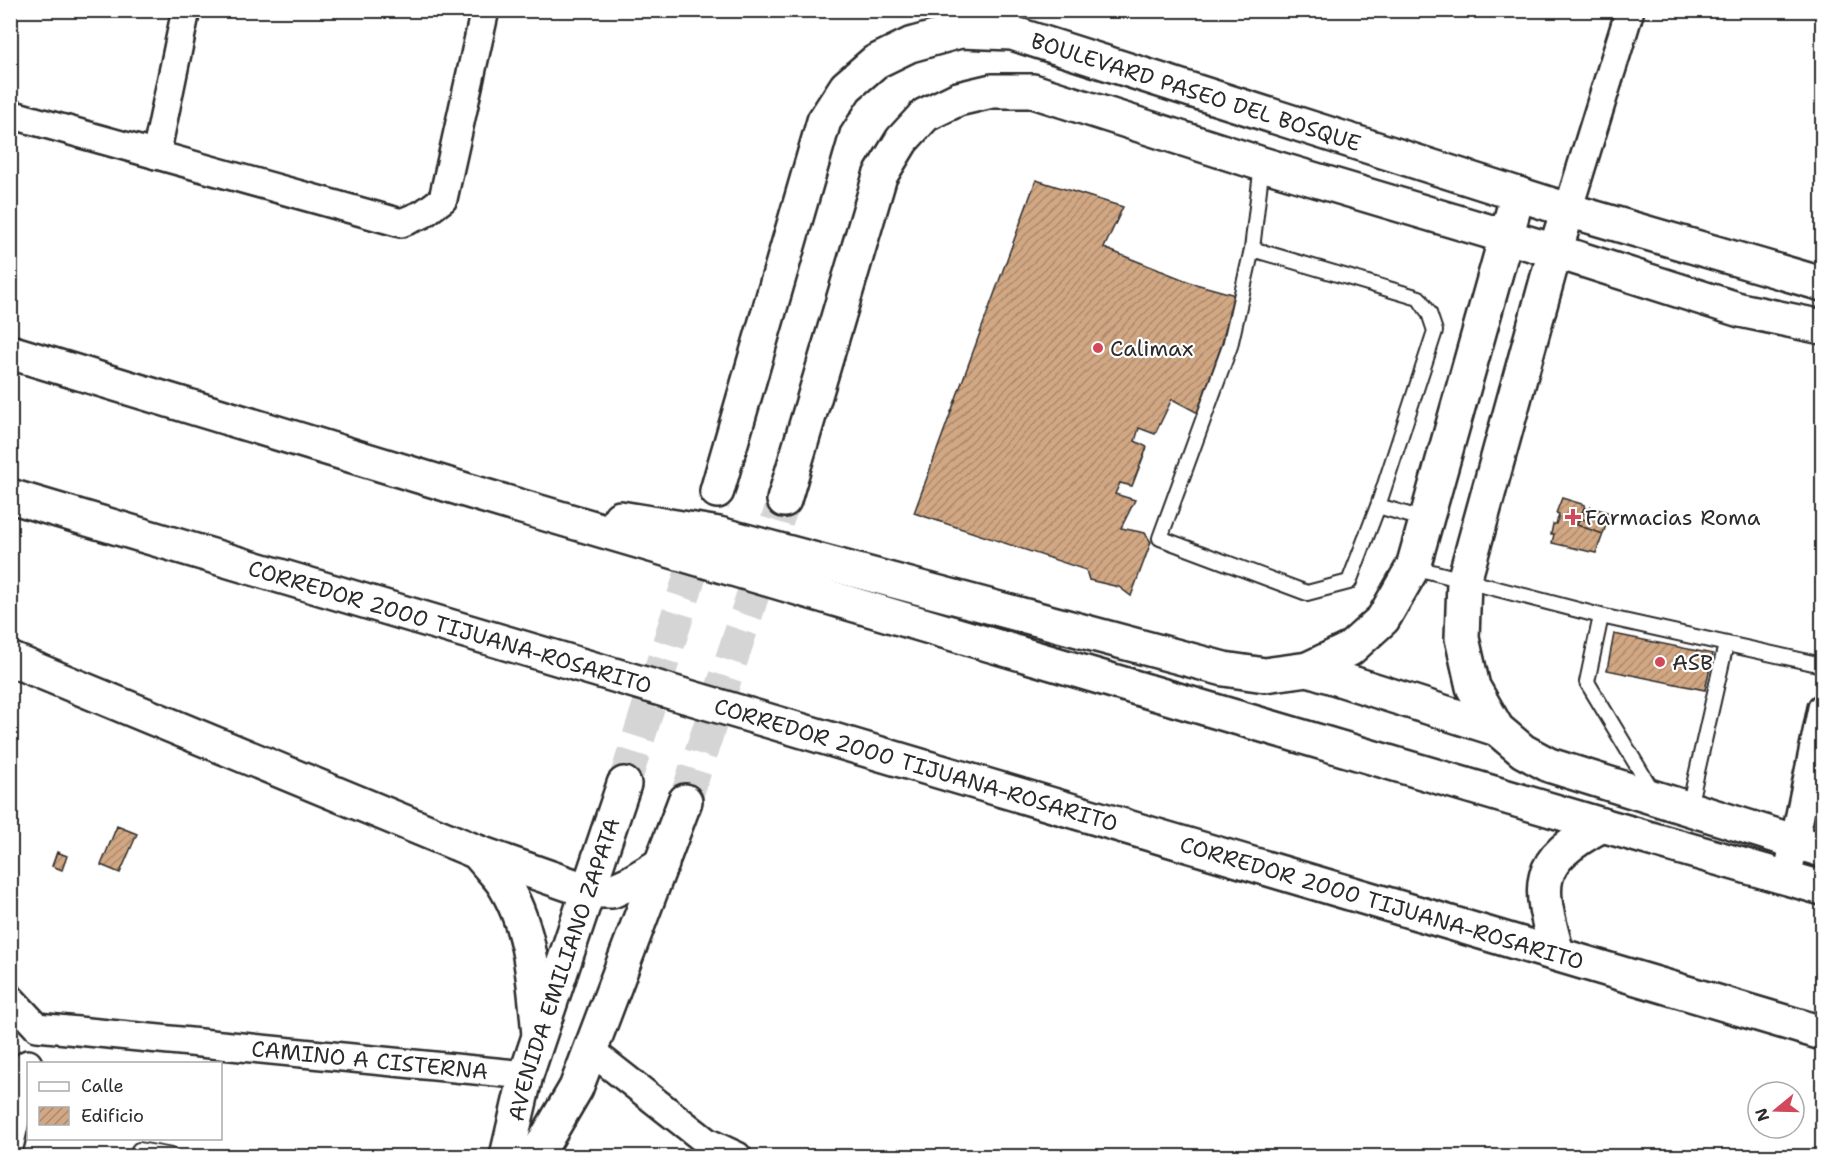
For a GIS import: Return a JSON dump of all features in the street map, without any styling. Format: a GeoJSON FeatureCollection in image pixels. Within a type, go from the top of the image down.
{"type":"FeatureCollection","features":[{"type":"Feature","properties":{"kind":"main road","name":"BOULEVARD PASEO DEL BOSQUE"},"geometry":{"type":"LineString","coordinates":[[717,491],[824,121],[846,87],[875,62],[910,45],[960,31],[1012,33],[1568,210],[1822,284]]}},
{"type":"Feature","properties":{"kind":"main road","name":"BOULEVARD PASEO DEL BOSQUE"},"geometry":{"type":"LineString","coordinates":[[784,500],[880,176],[902,140],[925,115],[958,99],[992,91],[1033,91],[1262,164],[1555,251],[1740,310],[1822,327]]}},
{"type":"Feature","properties":{"kind":"main road"},"geometry":{"type":"LineString","coordinates":[[485,496],[719,534],[1224,669],[1265,675],[1308,669],[1350,649],[1383,619],[1413,567],[1518,194]]}},
{"type":"Feature","properties":{"kind":"main road"},"geometry":{"type":"LineString","coordinates":[[1568,210],[1464,581],[1462,638],[1473,687],[1497,729],[1523,751],[1549,765],[1808,846]]}},
{"type":"Feature","properties":{"kind":"main road"},"geometry":{"type":"LineString","coordinates":[[10,352],[485,496],[1822,888]]}},
{"type":"Feature","properties":{"kind":"main road","name":"CORREDOR 2000 TIJUANA-ROSARITO"},"geometry":{"type":"LineString","coordinates":[[10,496],[1557,953],[1822,1034]]}},
{"type":"Feature","properties":{"kind":"main road"},"geometry":{"type":"LineString","coordinates":[[10,659],[477,852],[588,891],[612,891],[662,864]]}},
{"type":"Feature","properties":{"kind":"main road"},"geometry":{"type":"LineString","coordinates":[[1308,669],[1497,729]]}},
{"type":"Feature","properties":{"kind":"main road","name":"AVENIDA EMILIANO ZAPATA"},"geometry":{"type":"LineString","coordinates":[[507,1156],[526,1075],[624,784]]}},
{"type":"Feature","properties":{"kind":"main road","name":"AVENIDA EMILIANO ZAPATA"},"geometry":{"type":"LineString","coordinates":[[536,1156],[576,1088],[685,801]]}},
{"type":"Feature","properties":{"kind":"main road"},"geometry":{"type":"LineString","coordinates":[[1557,953],[1543,894],[1547,872],[1556,857],[1577,839],[1602,825]]}},
{"type":"Feature","properties":{"kind":"main road"},"geometry":{"type":"LineString","coordinates":[[477,852],[501,880],[515,907],[525,934],[533,971],[539,1035]]}},
{"type":"Feature","properties":{"kind":"street"},"geometry":{"type":"LineString","coordinates":[[156,155],[186,10]]}},
{"type":"Feature","properties":{"kind":"street"},"geometry":{"type":"LineString","coordinates":[[10,114],[401,223],[423,214],[443,199],[485,10]]}},
{"type":"Feature","properties":{"kind":"street"},"geometry":{"type":"LineString","coordinates":[[1568,210],[1630,10]]}},
{"type":"Feature","properties":{"kind":"street"},"geometry":{"type":"LineString","coordinates":[[1786,878],[1808,846],[1822,708]]}},
{"type":"Feature","properties":{"kind":"street"},"geometry":{"type":"LineString","coordinates":[[10,998],[37,1027],[23,1073],[10,1143]]}},
{"type":"Feature","properties":{"kind":"street","name":"CAMINO A CISTERNA"},"geometry":{"type":"LineString","coordinates":[[37,1027],[526,1075]]}},
{"type":"Feature","properties":{"kind":"street"},"geometry":{"type":"LineString","coordinates":[[590,1050],[707,1142],[736,1156]]}},
{"type":"Feature","properties":{"kind":"lane"},"geometry":{"type":"LineString","coordinates":[[1252,249],[1419,298],[1429,313],[1436,331],[1378,506],[1349,582],[1307,593],[1160,538],[1230,346],[1252,249],[1262,164]]}},
{"type":"Feature","properties":{"kind":"lane"},"geometry":{"type":"LineString","coordinates":[[1378,506],[1426,520]]}},
{"type":"Feature","properties":{"kind":"lane"},"geometry":{"type":"LineString","coordinates":[[1413,567],[1601,616],[1822,665]]}},
{"type":"Feature","properties":{"kind":"lane"},"geometry":{"type":"LineString","coordinates":[[1601,616],[1587,682],[1656,797]]}},
{"type":"Feature","properties":{"kind":"lane"},"geometry":{"type":"LineString","coordinates":[[1689,807],[1726,644]]}},
{"type":"Feature","properties":{"kind":"lane"},"geometry":{"type":"LineString","coordinates":[[139,1150],[172,1156]]}},
{"type":"Feature","properties":{"kind":"building","name":"Calimax"},"geometry":{"type":"Polygon","coordinates":[[[1036,180],[1123,207],[1104,248],[1192,283],[1239,296],[1198,413],[1172,399],[1155,434],[1139,428],[1135,441],[1147,447],[1132,486],[1120,483],[1115,494],[1135,500],[1121,528],[1145,533],[1151,542],[1131,596],[1119,587],[1089,580],[1086,570],[914,513],[1036,180]]]}},
{"type":"Feature","properties":{"kind":"building"},"geometry":{"type":"Polygon","coordinates":[[[1562,498],[1585,505],[1577,525],[1603,534],[1596,553],[1552,543],[1553,524],[1556,524],[1559,514],[1556,513],[1562,498]]]}},
{"type":"Feature","properties":{"kind":"building"},"geometry":{"type":"Polygon","coordinates":[[[1591,507],[1610,513],[1603,534],[1577,525],[1579,518],[1586,520],[1591,507]]]}},
{"type":"Feature","properties":{"kind":"building"},"geometry":{"type":"Polygon","coordinates":[[[1584,508],[1590,510],[1586,520],[1581,519],[1584,508]]]}},
{"type":"Feature","properties":{"kind":"building","name":"ASB"},"geometry":{"type":"Polygon","coordinates":[[[1614,634],[1713,654],[1705,690],[1607,670],[1614,634]]]}},
{"type":"Feature","properties":{"kind":"building"},"geometry":{"type":"Polygon","coordinates":[[[117,826],[137,834],[120,873],[101,865],[117,826]]]}},
{"type":"Feature","properties":{"kind":"building"},"geometry":{"type":"Polygon","coordinates":[[[57,852],[67,856],[62,870],[52,866],[57,852]]]}},
{"type":"Feature","properties":{"kind":"tunnel"},"geometry":{"type":"LineString","coordinates":[[624,784],[717,491]]}},
{"type":"Feature","properties":{"kind":"tunnel"},"geometry":{"type":"LineString","coordinates":[[685,801],[784,500]]}},
{"type":"Feature","properties":{"kind":"place","name":"Calimax"},"geometry":{"type":"Point","coordinates":[1098,348]}},
{"type":"Feature","properties":{"kind":"place","name":"Farmacias Roma"},"geometry":{"type":"Point","coordinates":[1573,517]}},
{"type":"Feature","properties":{"kind":"place","name":"ASB"},"geometry":{"type":"Point","coordinates":[1660,662]}}]}
